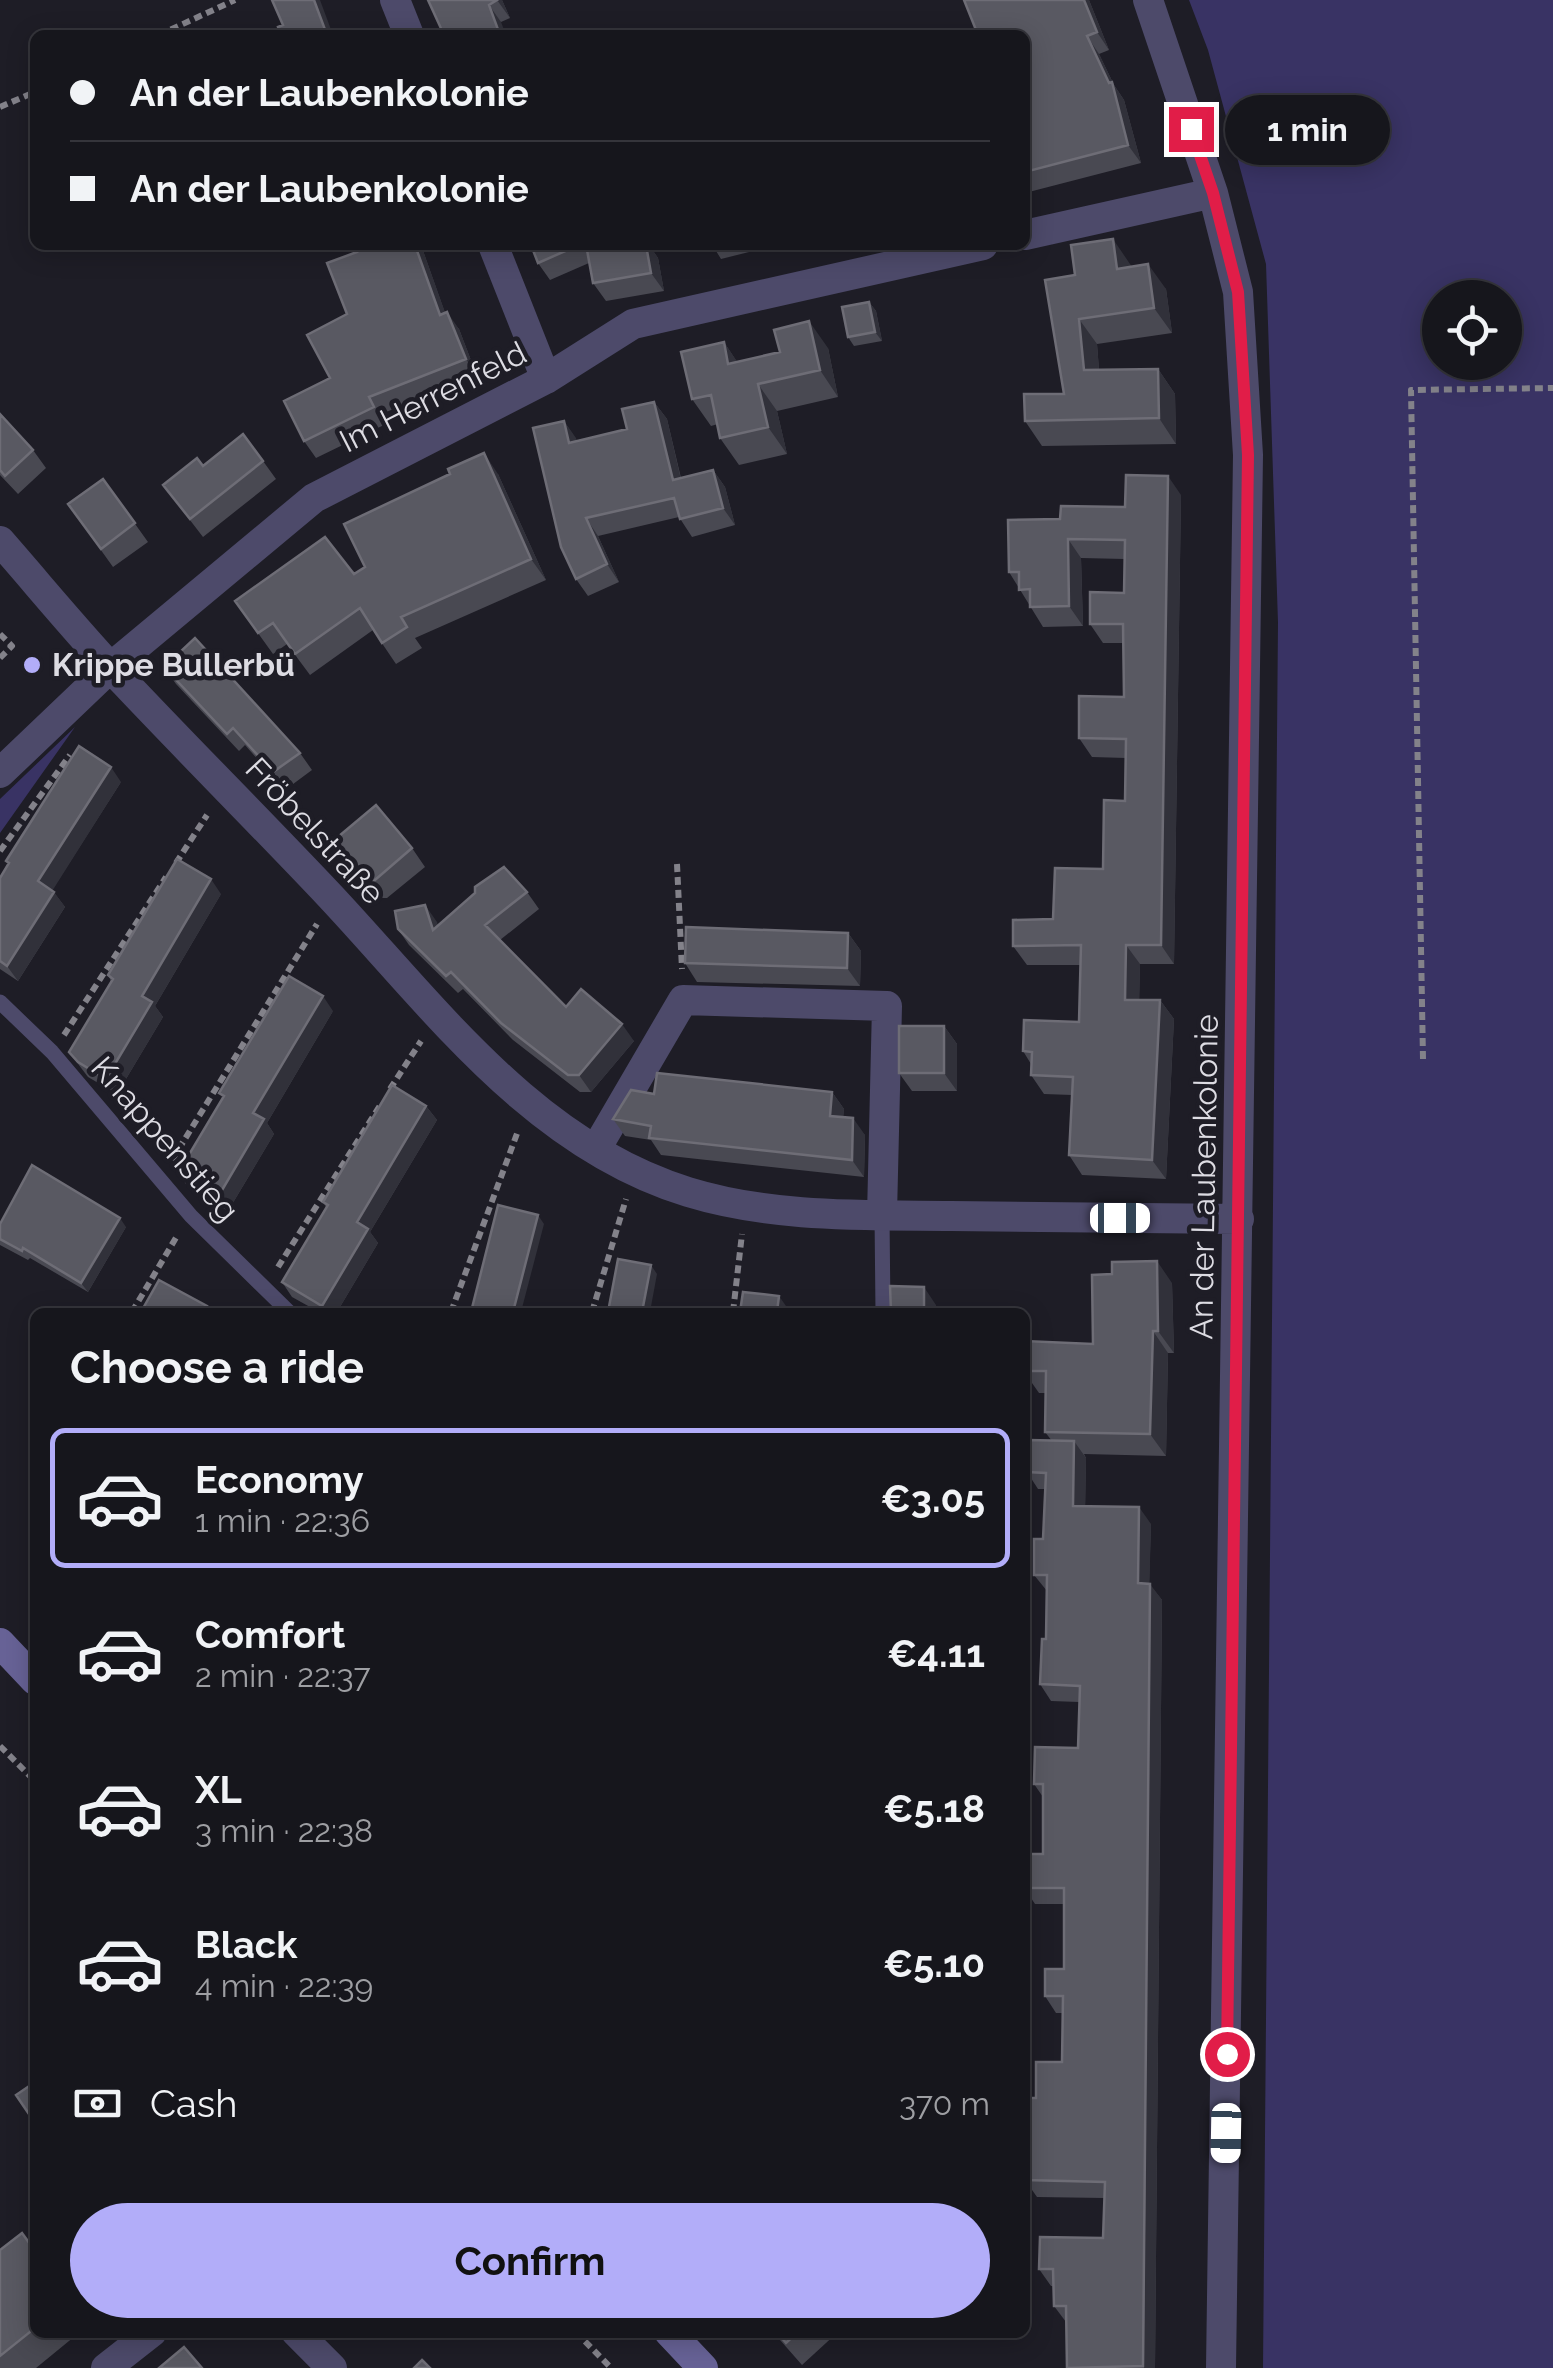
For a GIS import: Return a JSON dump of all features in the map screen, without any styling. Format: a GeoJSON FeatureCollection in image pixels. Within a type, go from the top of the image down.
{"type":"FeatureCollection","features":[{"type":"Feature","properties":{"kind":"main road"},"geometry":{"type":"LineString","coordinates":[[0,1643],[30,1675]]}},
{"type":"Feature","properties":{"kind":"main road"},"geometry":{"type":"LineString","coordinates":[[675,2338],[703,2368]]}},
{"type":"Feature","properties":{"kind":"street"},"geometry":{"type":"LineString","coordinates":[[395,0],[407,30]]}},
{"type":"Feature","properties":{"kind":"street","name":"An der Laubenkolonie"},"geometry":{"type":"LineString","coordinates":[[1148,0],[1213,193],[1238,292],[1248,455],[1222,2368]]}},
{"type":"Feature","properties":{"kind":"street"},"geometry":{"type":"LineString","coordinates":[[1030,235],[1213,193]]}},
{"type":"Feature","properties":{"kind":"street"},"geometry":{"type":"LineString","coordinates":[[495,250],[546,379]]}},
{"type":"Feature","properties":{"kind":"street","name":"Im Herrenfeld"},"geometry":{"type":"LineString","coordinates":[[0,773],[111,667],[314,498],[546,379],[632,324],[961,250]]}},
{"type":"Feature","properties":{"kind":"street","name":"Fröbelstraße"},"geometry":{"type":"LineString","coordinates":[[0,541],[111,667],[332,899],[437,1016],[529,1103],[635,1171],[686,1192],[777,1212],[1239,1219]]}},
{"type":"Feature","properties":{"kind":"street"},"geometry":{"type":"LineString","coordinates":[[596,1149],[683,1000],[887,1006],[882,1215]]}},
{"type":"Feature","properties":{"kind":"street"},"geometry":{"type":"LineString","coordinates":[[106,2368],[144,2338]]}},
{"type":"Feature","properties":{"kind":"street"},"geometry":{"type":"LineString","coordinates":[[302,2338],[332,2368]]}},
{"type":"Feature","properties":{"kind":"lane","name":"Knappenstieg"},"geometry":{"type":"LineString","coordinates":[[0,1002],[52,1052],[191,1216],[284,1308]]}},
{"type":"Feature","properties":{"kind":"lane"},"geometry":{"type":"LineString","coordinates":[[882,1215],[883,1308]]}},
{"type":"Feature","properties":{"kind":"path"},"geometry":{"type":"LineString","coordinates":[[170,30],[236,0]]}},
{"type":"Feature","properties":{"kind":"path"},"geometry":{"type":"LineString","coordinates":[[0,108],[30,94]]}},
{"type":"Feature","properties":{"kind":"path"},"geometry":{"type":"LineString","coordinates":[[1423,1059],[1411,390],[1553,388]]}},
{"type":"Feature","properties":{"kind":"path"},"geometry":{"type":"LineString","coordinates":[[0,634],[12,646],[0,658]]}},
{"type":"Feature","properties":{"kind":"path"},"geometry":{"type":"LineString","coordinates":[[0,851],[78,743]]}},
{"type":"Feature","properties":{"kind":"path"},"geometry":{"type":"LineString","coordinates":[[52,1052],[225,787]]}},
{"type":"Feature","properties":{"kind":"path"},"geometry":{"type":"LineString","coordinates":[[676,864],[683,1000]]}},
{"type":"Feature","properties":{"kind":"path"},"geometry":{"type":"LineString","coordinates":[[161,1178],[332,899]]}},
{"type":"Feature","properties":{"kind":"path"},"geometry":{"type":"LineString","coordinates":[[264,1289],[437,1016]]}},
{"type":"Feature","properties":{"kind":"path"},"geometry":{"type":"LineString","coordinates":[[452,1308],[529,1103]]}},
{"type":"Feature","properties":{"kind":"path"},"geometry":{"type":"LineString","coordinates":[[593,1308],[635,1171]]}},
{"type":"Feature","properties":{"kind":"path"},"geometry":{"type":"LineString","coordinates":[[733,1308],[745,1207]]}},
{"type":"Feature","properties":{"kind":"path"},"geometry":{"type":"LineString","coordinates":[[134,1308],[191,1216]]}},
{"type":"Feature","properties":{"kind":"path"},"geometry":{"type":"LineString","coordinates":[[0,1746],[30,1776]]}},
{"type":"Feature","properties":{"kind":"path"},"geometry":{"type":"LineString","coordinates":[[582,2338],[610,2368]]}},
{"type":"Feature","properties":{"kind":"shaded area"},"geometry":{"type":"Polygon","coordinates":[[[1189,0],[1553,0],[1553,2368],[1263,2368],[1278,622],[1266,264],[1208,50],[1189,0]]]}},
{"type":"Feature","properties":{"kind":"shaded area"},"geometry":{"type":"Polygon","coordinates":[[[75,727],[0,833],[0,799],[75,727]]]}},
{"type":"Feature","properties":{"kind":"building"},"geometry":{"type":"Polygon","coordinates":[[[272,0],[314,0],[325,30],[279,30],[283,25],[272,0]]]}},
{"type":"Feature","properties":{"kind":"building"},"geometry":{"type":"Polygon","coordinates":[[[428,0],[497,0],[489,5],[498,30],[442,30],[428,0]]]}},
{"type":"Feature","properties":{"kind":"building"},"geometry":{"type":"Polygon","coordinates":[[[964,0],[1084,0],[1097,32],[1087,36],[1109,83],[1112,82],[1128,145],[1030,171],[1030,30],[976,30],[964,0]]]}},
{"type":"Feature","properties":{"kind":"building"},"geometry":{"type":"Polygon","coordinates":[[[1113,239],[1117,269],[1148,264],[1154,308],[1079,319],[1084,370],[1158,369],[1159,418],[1025,421],[1024,394],[1064,394],[1045,280],[1075,275],[1071,245],[1113,239]]]}},
{"type":"Feature","properties":{"kind":"building"},"geometry":{"type":"Polygon","coordinates":[[[417,250],[440,315],[447,312],[466,359],[369,397],[374,407],[304,441],[284,401],[330,378],[307,335],[347,314],[327,263],[357,252],[417,250]]]}},
{"type":"Feature","properties":{"kind":"building"},"geometry":{"type":"Polygon","coordinates":[[[533,250],[568,250],[538,263],[533,250]]]}},
{"type":"Feature","properties":{"kind":"building"},"geometry":{"type":"Polygon","coordinates":[[[587,250],[647,250],[651,273],[593,283],[587,250]]]}},
{"type":"Feature","properties":{"kind":"building"},"geometry":{"type":"Polygon","coordinates":[[[869,302],[875,332],[848,337],[842,307],[869,302]]]}},
{"type":"Feature","properties":{"kind":"building"},"geometry":{"type":"Polygon","coordinates":[[[809,321],[820,370],[758,384],[768,427],[720,438],[711,395],[692,399],[681,352],[724,342],[728,364],[780,352],[774,330],[809,321]]]}},
{"type":"Feature","properties":{"kind":"building"},"geometry":{"type":"Polygon","coordinates":[[[654,402],[673,480],[713,470],[723,508],[680,519],[674,498],[586,518],[607,564],[576,579],[561,547],[533,428],[564,421],[569,443],[627,429],[622,409],[654,402]]]}},
{"type":"Feature","properties":{"kind":"building"},"geometry":{"type":"Polygon","coordinates":[[[0,414],[33,450],[5,476],[0,470],[0,414]]]}},
{"type":"Feature","properties":{"kind":"building"},"geometry":{"type":"Polygon","coordinates":[[[243,434],[263,461],[190,519],[163,485],[197,458],[203,466],[243,434]]]}},
{"type":"Feature","properties":{"kind":"building"},"geometry":{"type":"Polygon","coordinates":[[[484,453],[531,559],[401,617],[407,627],[382,643],[360,608],[295,654],[273,623],[258,633],[235,601],[325,537],[354,574],[365,567],[344,524],[450,474],[448,469],[484,453]]]}},
{"type":"Feature","properties":{"kind":"building"},"geometry":{"type":"Polygon","coordinates":[[[1126,475],[1168,476],[1161,945],[1126,945],[1125,1000],[1160,1000],[1152,1160],[1069,1155],[1073,1077],[1031,1075],[1032,1052],[1023,1051],[1024,1020],[1079,1022],[1081,945],[1013,946],[1013,920],[1053,919],[1055,868],[1103,869],[1104,800],[1125,801],[1126,739],[1079,738],[1079,696],[1124,697],[1123,624],[1090,624],[1090,592],[1124,593],[1125,540],[1068,539],[1069,606],[1030,607],[1030,589],[1019,590],[1019,572],[1009,572],[1008,520],[1060,519],[1061,506],[1125,507],[1126,475]]]}},
{"type":"Feature","properties":{"kind":"building"},"geometry":{"type":"Polygon","coordinates":[[[103,479],[135,523],[101,549],[68,504],[103,479]]]}},
{"type":"Feature","properties":{"kind":"building"},"geometry":{"type":"Polygon","coordinates":[[[195,638],[300,753],[273,772],[233,728],[227,734],[164,667],[195,638]]]}},
{"type":"Feature","properties":{"kind":"building"},"geometry":{"type":"Polygon","coordinates":[[[79,746],[111,767],[38,881],[54,892],[7,966],[0,961],[0,878],[9,863],[6,861],[79,746]]]}},
{"type":"Feature","properties":{"kind":"building"},"geometry":{"type":"Polygon","coordinates":[[[376,805],[412,848],[375,880],[364,880],[332,842],[376,805]]]}},
{"type":"Feature","properties":{"kind":"building"},"geometry":{"type":"Polygon","coordinates":[[[177,859],[211,879],[142,996],[152,1002],[106,1079],[69,1052],[113,979],[108,975],[177,859]]]}},
{"type":"Feature","properties":{"kind":"building"},"geometry":{"type":"Polygon","coordinates":[[[504,867],[527,892],[485,925],[566,1007],[581,989],[622,1024],[579,1075],[568,1075],[501,1023],[451,972],[446,976],[398,929],[395,911],[425,905],[433,930],[475,893],[475,887],[504,867]]]}},
{"type":"Feature","properties":{"kind":"building"},"geometry":{"type":"Polygon","coordinates":[[[686,927],[848,933],[847,968],[685,963],[686,927]]]}},
{"type":"Feature","properties":{"kind":"building"},"geometry":{"type":"Polygon","coordinates":[[[289,976],[323,996],[253,1113],[264,1119],[218,1197],[178,1173],[224,1096],[219,1093],[289,976]]]}},
{"type":"Feature","properties":{"kind":"building"},"geometry":{"type":"Polygon","coordinates":[[[899,1026],[944,1026],[944,1073],[899,1073],[899,1026]]]}},
{"type":"Feature","properties":{"kind":"building"},"geometry":{"type":"Polygon","coordinates":[[[657,1073],[832,1092],[830,1116],[853,1118],[852,1160],[649,1138],[651,1126],[613,1119],[631,1090],[654,1094],[657,1073]]]}},
{"type":"Feature","properties":{"kind":"building"},"geometry":{"type":"Polygon","coordinates":[[[392,1085],[426,1106],[357,1222],[368,1229],[322,1306],[282,1282],[328,1205],[323,1202],[392,1085]]]}},
{"type":"Feature","properties":{"kind":"building"},"geometry":{"type":"Polygon","coordinates":[[[32,1165],[120,1218],[81,1283],[23,1248],[22,1251],[0,1239],[0,1224],[32,1165]]]}},
{"type":"Feature","properties":{"kind":"building"},"geometry":{"type":"Polygon","coordinates":[[[498,1205],[538,1215],[514,1308],[472,1308],[498,1205]]]}},
{"type":"Feature","properties":{"kind":"building"},"geometry":{"type":"Polygon","coordinates":[[[618,1259],[651,1265],[643,1308],[609,1308],[618,1259]]]}},
{"type":"Feature","properties":{"kind":"building"},"geometry":{"type":"Polygon","coordinates":[[[1157,1261],[1158,1331],[1153,1331],[1150,1434],[1045,1432],[1046,1371],[1030,1371],[1030,1341],[1093,1344],[1092,1275],[1112,1274],[1112,1262],[1157,1261]]]}},
{"type":"Feature","properties":{"kind":"building"},"geometry":{"type":"Polygon","coordinates":[[[159,1280],[207,1306],[206,1308],[143,1308],[159,1280]]]}},
{"type":"Feature","properties":{"kind":"building"},"geometry":{"type":"Polygon","coordinates":[[[890,1286],[924,1287],[924,1308],[891,1308],[890,1286]]]}},
{"type":"Feature","properties":{"kind":"building"},"geometry":{"type":"Polygon","coordinates":[[[743,1292],[779,1296],[778,1308],[741,1308],[743,1292]]]}},
{"type":"Feature","properties":{"kind":"building"},"geometry":{"type":"Polygon","coordinates":[[[1030,1440],[1074,1441],[1073,1506],[1139,1507],[1138,1583],[1150,1584],[1143,2366],[1067,2368],[1066,2306],[1054,2306],[1053,2269],[1039,2269],[1040,2237],[1103,2238],[1105,2182],[1030,2180],[1030,2098],[1036,2098],[1036,2062],[1062,2062],[1063,1996],[1045,1996],[1045,1969],[1064,1969],[1064,1888],[1030,1888],[1030,1854],[1043,1854],[1043,1784],[1034,1784],[1035,1747],[1078,1748],[1080,1686],[1040,1684],[1042,1639],[1046,1639],[1047,1575],[1034,1575],[1034,1539],[1043,1539],[1046,1473],[1030,1472],[1030,1440]]]}},
{"type":"Feature","properties":{"kind":"building"},"geometry":{"type":"Polygon","coordinates":[[[30,2085],[30,2116],[16,2095],[30,2085]]]}},
{"type":"Feature","properties":{"kind":"building"},"geometry":{"type":"Polygon","coordinates":[[[22,2233],[30,2244],[30,2332],[0,2356],[0,2250],[22,2233]]]}},
{"type":"Feature","properties":{"kind":"building"},"geometry":{"type":"Polygon","coordinates":[[[184,2347],[202,2368],[159,2368],[184,2347]]]}},
{"type":"Feature","properties":{"kind":"building"},"geometry":{"type":"Polygon","coordinates":[[[422,2360],[430,2368],[414,2368],[422,2360]]]}},
{"type":"Feature","properties":{"kind":"place","name":"Krippe Bullerbü"},"geometry":{"type":"Point","coordinates":[32,665]}},
{"type":"Feature","properties":{"kind":"route"},"geometry":{"type":"LineString","coordinates":[[1191,129],[1213,193],[1238,292],[1248,455],[1227,2054]]}}]}
